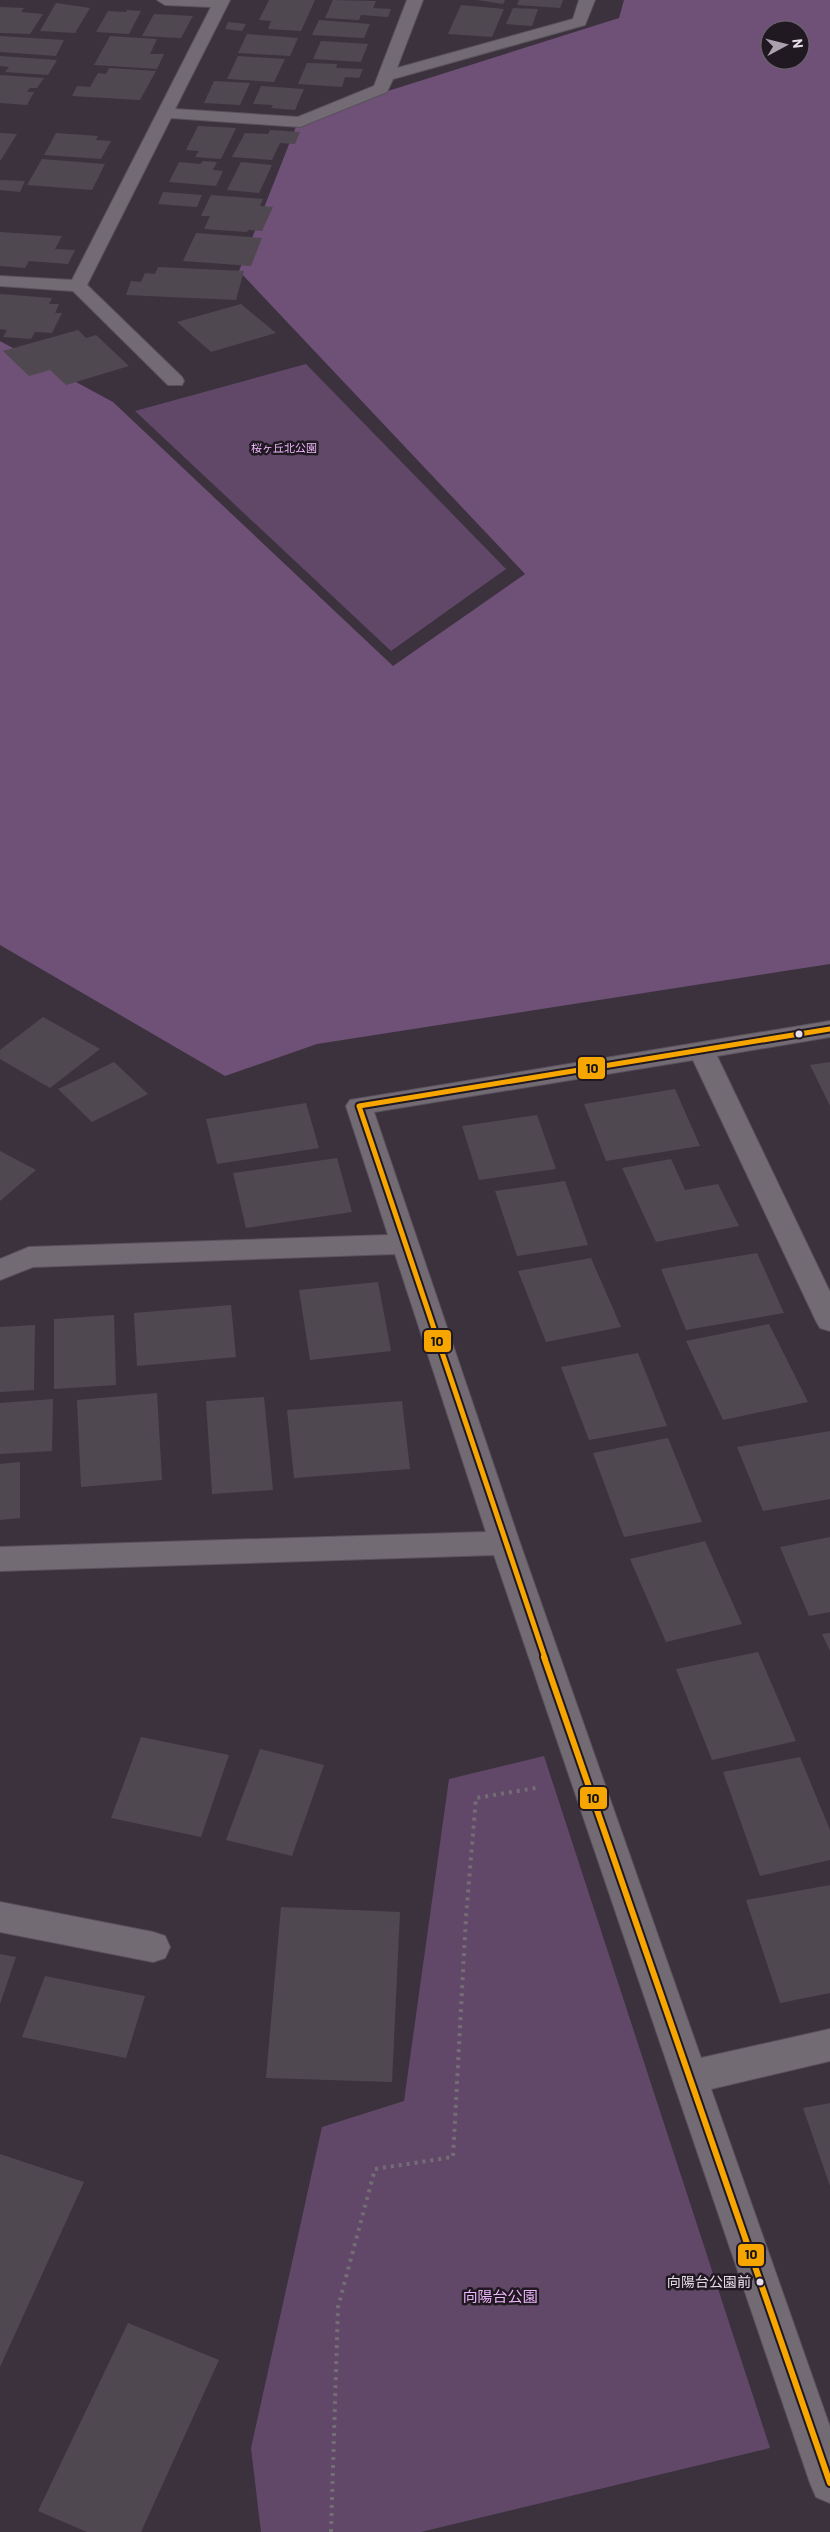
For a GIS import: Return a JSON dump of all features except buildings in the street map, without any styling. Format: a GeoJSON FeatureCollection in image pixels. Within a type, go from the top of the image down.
{"type":"FeatureCollection","features":[{"type":"Feature","properties":{"kind":"street"},"geometry":{"type":"LineString","coordinates":[[78,286],[221,2],[165,0]]}},
{"type":"Feature","properties":{"kind":"street"},"geometry":{"type":"LineString","coordinates":[[166,113],[300,122],[381,89],[415,0]]}},
{"type":"Feature","properties":{"kind":"street"},"geometry":{"type":"LineString","coordinates":[[386,76],[580,22],[587,0]]}},
{"type":"Feature","properties":{"kind":"street"},"geometry":{"type":"LineString","coordinates":[[0,281],[78,286],[175,381]]}},
{"type":"Feature","properties":{"kind":"street"},"geometry":{"type":"LineString","coordinates":[[830,1029],[359,1106],[505,1543],[692,2077],[830,2483]]}},
{"type":"Feature","properties":{"kind":"street"},"geometry":{"type":"LineString","coordinates":[[701,1050],[830,1322]]}},
{"type":"Feature","properties":{"kind":"street"},"geometry":{"type":"LineString","coordinates":[[0,1270],[30,1257],[406,1244]]}},
{"type":"Feature","properties":{"kind":"street"},"geometry":{"type":"LineString","coordinates":[[0,1559],[505,1543]]}},
{"type":"Feature","properties":{"kind":"street"},"geometry":{"type":"LineString","coordinates":[[0,1917],[153,1946]]}},
{"type":"Feature","properties":{"kind":"street"},"geometry":{"type":"LineString","coordinates":[[692,2077],[830,2045]]}},
{"type":"Feature","properties":{"kind":"path"},"geometry":{"type":"LineString","coordinates":[[331,2532],[338,2307],[375,2169],[453,2157],[466,1917],[476,1798],[588,1779]]}},
{"type":"Feature","properties":{"kind":"green space","name":"桜ヶ丘北公園"},"geometry":{"type":"Polygon","coordinates":[[[306,364],[506,569],[391,651],[135,411],[306,364]]]}},
{"type":"Feature","properties":{"kind":"green space","name":"向陽台公園"},"geometry":{"type":"Polygon","coordinates":[[[544,1756],[770,2448],[421,2532],[261,2532],[251,2448],[322,2127],[404,2101],[449,1779],[544,1756]]]}},
{"type":"Feature","properties":{"kind":"shaded area"},"geometry":{"type":"Polygon","coordinates":[[[624,0],[830,0],[830,964],[317,1044],[225,1076],[0,945],[0,341],[113,402],[393,666],[525,574],[239,271],[299,119],[619,18],[624,0]]]}},
{"type":"Feature","properties":{"kind":"transit line","name":"10"},"geometry":{"type":"LineString","coordinates":[[830,1029],[359,1106],[505,1543],[830,2483]]}},
{"type":"Feature","properties":{"kind":"place","name":"向陽台公園前"},"geometry":{"type":"Point","coordinates":[760,2282]}}]}
